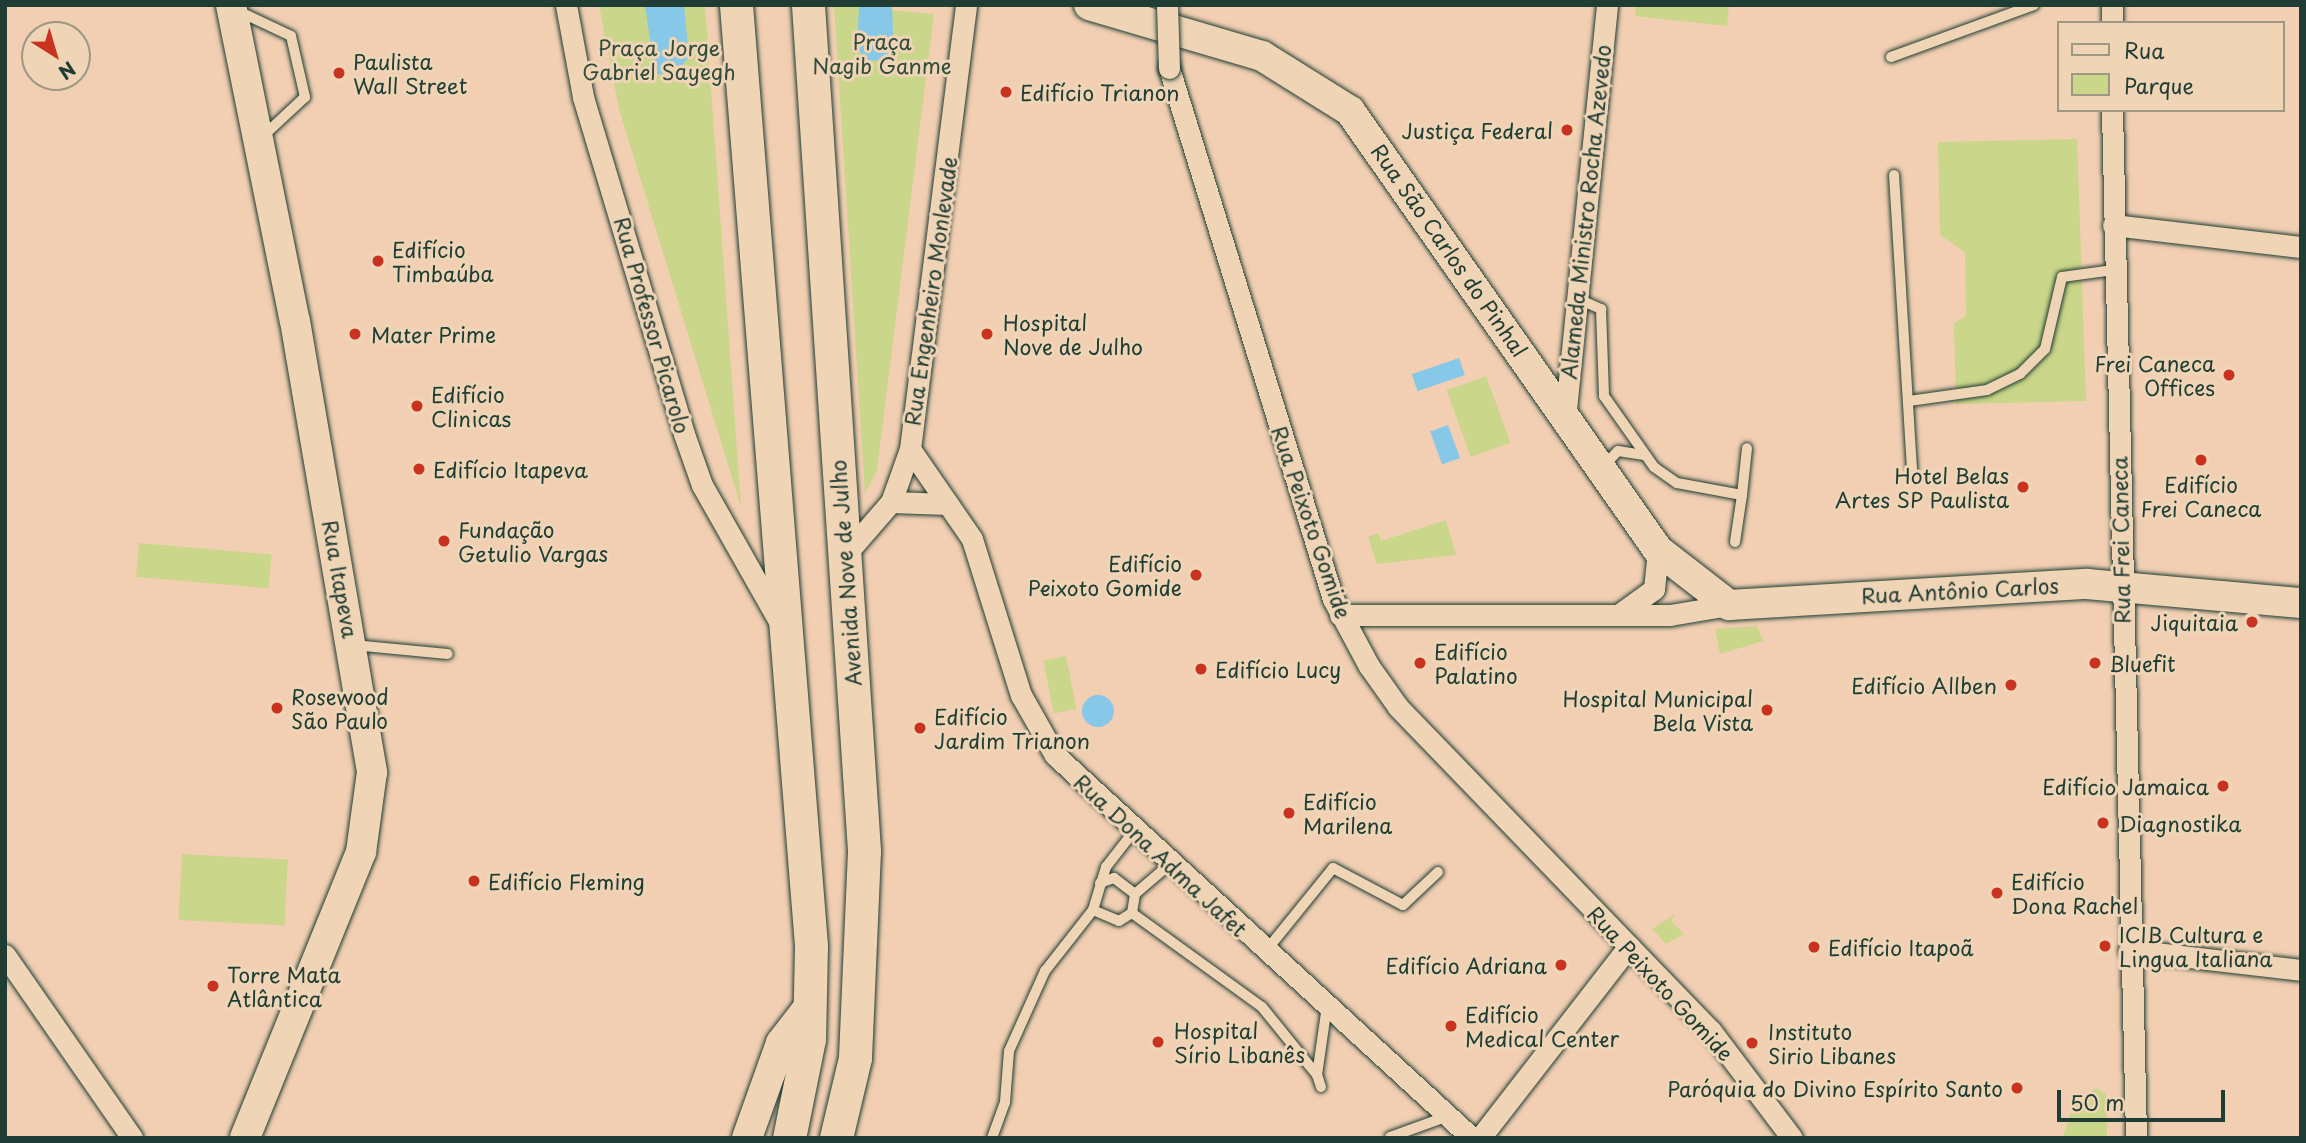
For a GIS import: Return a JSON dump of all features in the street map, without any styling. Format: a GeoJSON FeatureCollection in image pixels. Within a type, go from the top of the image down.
{"type":"FeatureCollection","features":[{"type":"Feature","properties":{"kind":"main road"},"geometry":{"type":"LineString","coordinates":[[736,5],[811,1004],[789,1138]]}},
{"type":"Feature","properties":{"kind":"main road","name":"Avenida Nove de Julho"},"geometry":{"type":"LineString","coordinates":[[808,5],[864,851],[856,1044],[837,1136]]}},
{"type":"Feature","properties":{"kind":"street","name":"Rua Professor Picarolo"},"geometry":{"type":"LineString","coordinates":[[566,5],[583,97],[702,485],[783,629]]}},
{"type":"Feature","properties":{"kind":"street","name":"Rua Engenheiro Monlevade"},"geometry":{"type":"LineString","coordinates":[[844,556],[891,502],[910,449],[966,5]]}},
{"type":"Feature","properties":{"kind":"street","name":"Rua São Carlos do Pinhal"},"geometry":{"type":"LineString","coordinates":[[1089,5],[1262,56],[1350,111],[1658,550],[1729,605]]}},
{"type":"Feature","properties":{"kind":"street","name":"Rua Peixoto Gomide"},"geometry":{"type":"LineString","coordinates":[[1167,5],[1168,68],[1340,615],[1398,707],[1711,1031],[1792,1138]]}},
{"type":"Feature","properties":{"kind":"street","name":"Alameda Ministro Rocha Azevedo"},"geometry":{"type":"LineString","coordinates":[[1565,419],[1574,296],[1607,5]]}},
{"type":"Feature","properties":{"kind":"street","name":"Rua Itapeva"},"geometry":{"type":"LineString","coordinates":[[232,7],[353,645],[372,772],[362,852],[245,1138]]}},
{"type":"Feature","properties":{"kind":"street","name":"Rua Frei Caneca"},"geometry":{"type":"LineString","coordinates":[[2112,112],[2120,584],[2136,1138]]}},
{"type":"Feature","properties":{"kind":"street"},"geometry":{"type":"LineString","coordinates":[[2113,225],[2301,247]]}},
{"type":"Feature","properties":{"kind":"street","name":"Rua Dona Adma Jafet"},"geometry":{"type":"LineString","coordinates":[[910,449],[948,505],[981,561],[1005,650],[1042,736],[1170,864],[1472,1138]]}},
{"type":"Feature","properties":{"kind":"street"},"geometry":{"type":"LineString","coordinates":[[891,502],[948,505]]}},
{"type":"Feature","properties":{"kind":"street"},"geometry":{"type":"LineString","coordinates":[[1619,614],[1654,589],[1658,550]]}},
{"type":"Feature","properties":{"kind":"street","name":"Rua Antônio Carlos"},"geometry":{"type":"LineString","coordinates":[[1340,615],[1670,615],[1729,605],[2120,584],[2301,603]]}},
{"type":"Feature","properties":{"kind":"street"},"geometry":{"type":"LineString","coordinates":[[1480,1138],[1629,946]]}},
{"type":"Feature","properties":{"kind":"street"},"geometry":{"type":"LineString","coordinates":[[2129,950],[2301,970]]}},
{"type":"Feature","properties":{"kind":"street"},"geometry":{"type":"LineString","coordinates":[[5,955],[132,1138]]}},
{"type":"Feature","properties":{"kind":"street"},"geometry":{"type":"LineString","coordinates":[[747,1138],[781,1044],[811,1004]]}},
{"type":"Feature","properties":{"kind":"lane"},"geometry":{"type":"LineString","coordinates":[[1891,57],[2034,5]]}},
{"type":"Feature","properties":{"kind":"lane"},"geometry":{"type":"LineString","coordinates":[[232,7],[291,36],[305,97],[257,142]]}},
{"type":"Feature","properties":{"kind":"lane"},"geometry":{"type":"LineString","coordinates":[[1894,176],[1912,473]]}},
{"type":"Feature","properties":{"kind":"lane"},"geometry":{"type":"LineString","coordinates":[[1909,401],[1987,390],[2020,374],[2045,349],[2062,277],[2114,270]]}},
{"type":"Feature","properties":{"kind":"lane"},"geometry":{"type":"LineString","coordinates":[[1574,296],[1601,309],[1604,396],[1643,455],[1677,483],[1742,495]]}},
{"type":"Feature","properties":{"kind":"lane"},"geometry":{"type":"LineString","coordinates":[[1735,542],[1747,448]]}},
{"type":"Feature","properties":{"kind":"lane"},"geometry":{"type":"LineString","coordinates":[[1601,469],[1618,451],[1643,455]]}},
{"type":"Feature","properties":{"kind":"lane"},"geometry":{"type":"LineString","coordinates":[[353,645],[448,654]]}},
{"type":"Feature","properties":{"kind":"lane"},"geometry":{"type":"LineString","coordinates":[[992,1138],[1005,1102],[1009,1051],[1045,971],[1093,910],[1100,883],[1135,831]]}},
{"type":"Feature","properties":{"kind":"lane"},"geometry":{"type":"LineString","coordinates":[[1093,910],[1119,921],[1132,913],[1135,894],[1170,864]]}},
{"type":"Feature","properties":{"kind":"lane"},"geometry":{"type":"LineString","coordinates":[[1265,952],[1333,867],[1403,905],[1438,872]]}},
{"type":"Feature","properties":{"kind":"lane"},"geometry":{"type":"LineString","coordinates":[[1100,883],[1114,878],[1135,894]]}},
{"type":"Feature","properties":{"kind":"lane"},"geometry":{"type":"LineString","coordinates":[[1132,913],[1262,1007],[1317,1075],[1321,1087]]}},
{"type":"Feature","properties":{"kind":"lane"},"geometry":{"type":"LineString","coordinates":[[1317,1075],[1327,1006]]}},
{"type":"Feature","properties":{"kind":"lane"},"geometry":{"type":"LineString","coordinates":[[1390,1137],[1448,1116]]}},
{"type":"Feature","properties":{"kind":"green space","name":"Praça Jorge Gabriel Sayegh"},"geometry":{"type":"Polygon","coordinates":[[[599,5],[705,5],[741,507],[619,109],[599,5]]]}},
{"type":"Feature","properties":{"kind":"green space","name":"Praça Nagib Ganme"},"geometry":{"type":"Polygon","coordinates":[[[834,5],[934,14],[877,470],[865,494],[834,5]]]}},
{"type":"Feature","properties":{"kind":"green space"},"geometry":{"type":"Polygon","coordinates":[[[1636,5],[1729,5],[1727,26],[1635,16],[1636,5]]]}},
{"type":"Feature","properties":{"kind":"green space"},"geometry":{"type":"Polygon","coordinates":[[[2077,139],[2086,401],[1956,404],[1954,323],[1966,316],[1965,252],[1940,235],[1938,142],[2077,139]]]}},
{"type":"Feature","properties":{"kind":"green space"},"geometry":{"type":"Polygon","coordinates":[[[1486,376],[1510,443],[1471,457],[1447,390],[1486,376]]]}},
{"type":"Feature","properties":{"kind":"green space"},"geometry":{"type":"Polygon","coordinates":[[[1446,520],[1456,555],[1377,564],[1368,537],[1378,533],[1381,541],[1446,520]]]}},
{"type":"Feature","properties":{"kind":"green space"},"geometry":{"type":"Polygon","coordinates":[[[139,543],[271,555],[269,588],[136,577],[139,543]]]}},
{"type":"Feature","properties":{"kind":"green space"},"geometry":{"type":"Polygon","coordinates":[[[1757,626],[1763,641],[1720,654],[1715,629],[1757,626]]]}},
{"type":"Feature","properties":{"kind":"green space"},"geometry":{"type":"Polygon","coordinates":[[[1066,656],[1076,709],[1054,713],[1043,660],[1066,656]]]}},
{"type":"Feature","properties":{"kind":"green space"},"geometry":{"type":"Polygon","coordinates":[[[182,854],[288,860],[284,925],[179,920],[182,854]]]}},
{"type":"Feature","properties":{"kind":"green space"},"geometry":{"type":"Polygon","coordinates":[[[1675,914],[1671,921],[1684,934],[1666,944],[1652,929],[1675,914]]]}},
{"type":"Feature","properties":{"kind":"green space"},"geometry":{"type":"Polygon","coordinates":[[[2096,1088],[2106,1094],[2107,1138],[2062,1138],[2075,1102],[2096,1088]]]}},
{"type":"Feature","properties":{"kind":"water"},"geometry":{"type":"Polygon","coordinates":[[[645,5],[684,5],[689,57],[675,74],[655,74],[645,5]]]}},
{"type":"Feature","properties":{"kind":"water"},"geometry":{"type":"Polygon","coordinates":[[[859,5],[892,5],[894,59],[868,61],[857,49],[859,5]]]}},
{"type":"Feature","properties":{"kind":"water"},"geometry":{"type":"Polygon","coordinates":[[[1459,358],[1465,375],[1418,391],[1412,374],[1459,358]]]}},
{"type":"Feature","properties":{"kind":"water"},"geometry":{"type":"Polygon","coordinates":[[[1448,425],[1460,458],[1442,464],[1430,431],[1448,425]]]}},
{"type":"Feature","properties":{"kind":"water"},"geometry":{"type":"Polygon","coordinates":[[[1098,695],[1109,700],[1114,711],[1109,722],[1098,727],[1087,722],[1082,711],[1087,700],[1098,695]]]}},
{"type":"Feature","properties":{"kind":"place","name":"Paulista Wall Street"},"geometry":{"type":"Point","coordinates":[339,73]}},
{"type":"Feature","properties":{"kind":"place","name":"Edifício Trianon"},"geometry":{"type":"Point","coordinates":[1006,92]}},
{"type":"Feature","properties":{"kind":"place","name":"Justiça Federal"},"geometry":{"type":"Point","coordinates":[1567,130]}},
{"type":"Feature","properties":{"kind":"place","name":"Edifício Timbaúba"},"geometry":{"type":"Point","coordinates":[378,261]}},
{"type":"Feature","properties":{"kind":"place","name":"Mater Prime"},"geometry":{"type":"Point","coordinates":[355,334]}},
{"type":"Feature","properties":{"kind":"place","name":"Hospital Nove de Julho"},"geometry":{"type":"Point","coordinates":[987,334]}},
{"type":"Feature","properties":{"kind":"place","name":"Frei Caneca Offices"},"geometry":{"type":"Point","coordinates":[2229,375]}},
{"type":"Feature","properties":{"kind":"place","name":"Edifício Clinicas"},"geometry":{"type":"Point","coordinates":[417,406]}},
{"type":"Feature","properties":{"kind":"place","name":"Edifício Frei Caneca"},"geometry":{"type":"Point","coordinates":[2201,460]}},
{"type":"Feature","properties":{"kind":"place","name":"Edifício Itapeva"},"geometry":{"type":"Point","coordinates":[419,469]}},
{"type":"Feature","properties":{"kind":"place","name":"Hotel Belas Artes SP Paulista"},"geometry":{"type":"Point","coordinates":[2023,487]}},
{"type":"Feature","properties":{"kind":"place","name":"Fundação Getulio Vargas"},"geometry":{"type":"Point","coordinates":[444,541]}},
{"type":"Feature","properties":{"kind":"place","name":"Edifício Peixoto Gomide"},"geometry":{"type":"Point","coordinates":[1196,575]}},
{"type":"Feature","properties":{"kind":"place","name":"Jiquitaia"},"geometry":{"type":"Point","coordinates":[2252,622]}},
{"type":"Feature","properties":{"kind":"place","name":"Edifício Palatino"},"geometry":{"type":"Point","coordinates":[1420,663]}},
{"type":"Feature","properties":{"kind":"place","name":"Bluefit"},"geometry":{"type":"Point","coordinates":[2095,663]}},
{"type":"Feature","properties":{"kind":"place","name":"Edifício Lucy"},"geometry":{"type":"Point","coordinates":[1201,669]}},
{"type":"Feature","properties":{"kind":"place","name":"Edifício Allben"},"geometry":{"type":"Point","coordinates":[2011,685]}},
{"type":"Feature","properties":{"kind":"place","name":"Rosewood São Paulo"},"geometry":{"type":"Point","coordinates":[277,708]}},
{"type":"Feature","properties":{"kind":"place","name":"Hospital Municipal Bela Vista"},"geometry":{"type":"Point","coordinates":[1767,710]}},
{"type":"Feature","properties":{"kind":"place","name":"Edifício Jardim Trianon"},"geometry":{"type":"Point","coordinates":[920,728]}},
{"type":"Feature","properties":{"kind":"place","name":"Edifício Jamaica"},"geometry":{"type":"Point","coordinates":[2223,786]}},
{"type":"Feature","properties":{"kind":"place","name":"Edifício Marilena"},"geometry":{"type":"Point","coordinates":[1289,813]}},
{"type":"Feature","properties":{"kind":"place","name":"Diagnostika"},"geometry":{"type":"Point","coordinates":[2103,823]}},
{"type":"Feature","properties":{"kind":"place","name":"Edifício Fleming"},"geometry":{"type":"Point","coordinates":[474,881]}},
{"type":"Feature","properties":{"kind":"place","name":"Edifício Dona Rachel"},"geometry":{"type":"Point","coordinates":[1997,893]}},
{"type":"Feature","properties":{"kind":"place","name":"ICIB Cultura e Lingua Italiana"},"geometry":{"type":"Point","coordinates":[2105,946]}},
{"type":"Feature","properties":{"kind":"place","name":"Edifício Itapoã"},"geometry":{"type":"Point","coordinates":[1814,947]}},
{"type":"Feature","properties":{"kind":"place","name":"Edifício Adriana"},"geometry":{"type":"Point","coordinates":[1561,965]}},
{"type":"Feature","properties":{"kind":"place","name":"Torre Mata Atlântica"},"geometry":{"type":"Point","coordinates":[213,986]}},
{"type":"Feature","properties":{"kind":"place","name":"Edifício Medical Center"},"geometry":{"type":"Point","coordinates":[1451,1026]}},
{"type":"Feature","properties":{"kind":"place","name":"Hospital Sírio Libanês"},"geometry":{"type":"Point","coordinates":[1158,1042]}},
{"type":"Feature","properties":{"kind":"place","name":"Instituto Sirio Libanes"},"geometry":{"type":"Point","coordinates":[1752,1043]}},
{"type":"Feature","properties":{"kind":"place","name":"Paróquia do Divino Espírito Santo"},"geometry":{"type":"Point","coordinates":[2017,1088]}}]}
